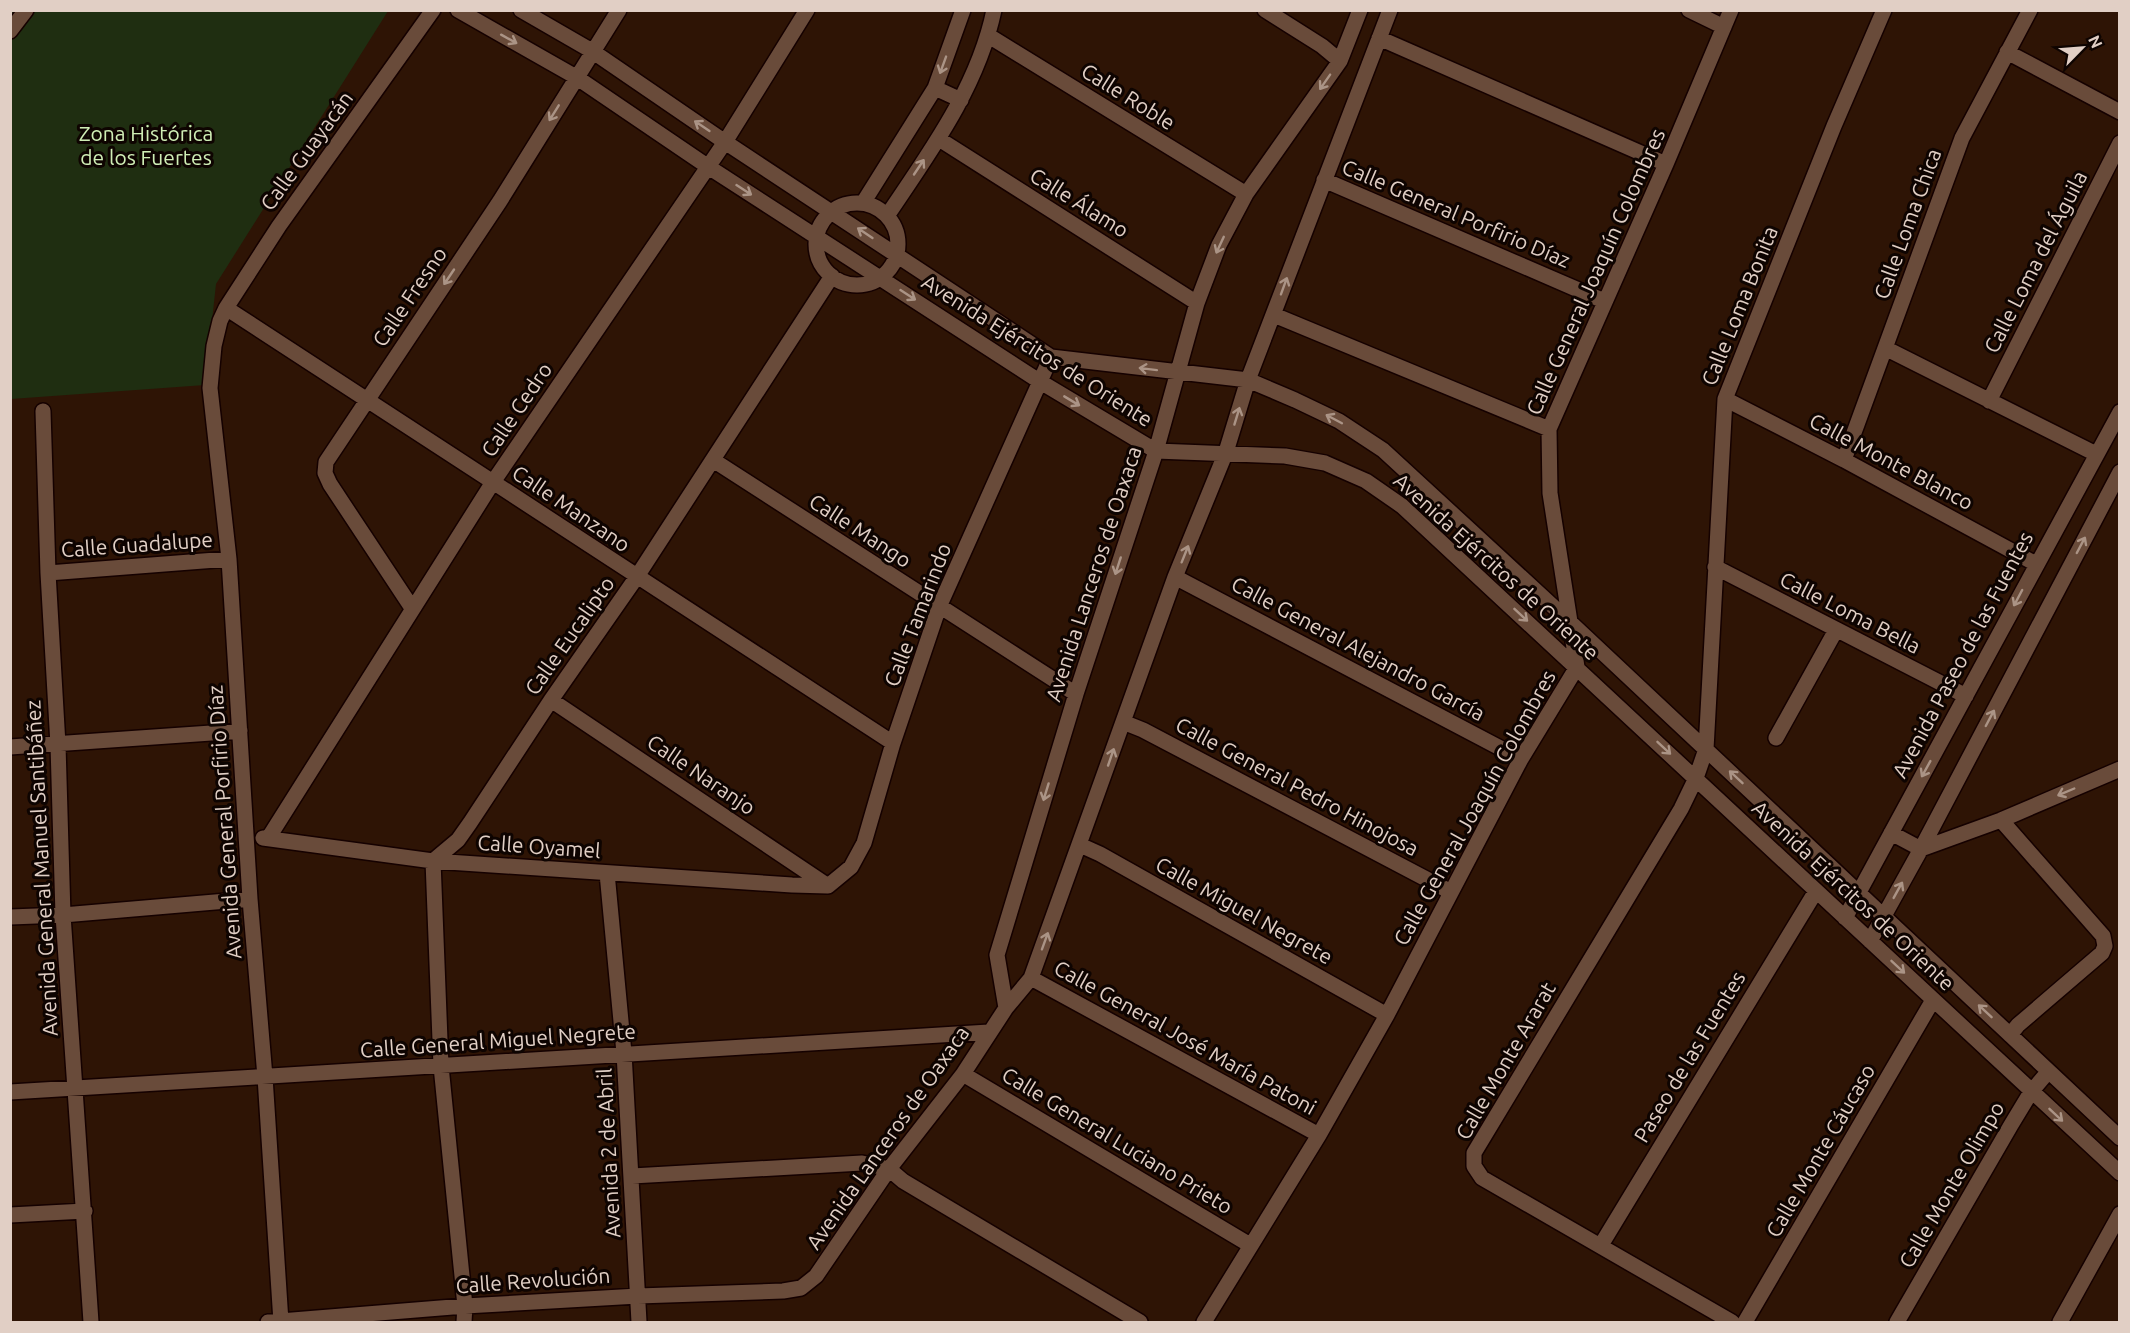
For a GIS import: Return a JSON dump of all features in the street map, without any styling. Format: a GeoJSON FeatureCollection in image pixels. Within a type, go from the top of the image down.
{"type":"FeatureCollection","features":[{"type":"Feature","properties":{"kind":"street"},"geometry":{"type":"LineString","coordinates":[[10,31],[26,10]]}},
{"type":"Feature","properties":{"kind":"street","name":"Calle Guayacán"},"geometry":{"type":"LineString","coordinates":[[223,315],[279,226],[433,10]]}},
{"type":"Feature","properties":{"kind":"street","name":"Avenida Ejércitos de Oriente"},"geometry":{"type":"LineString","coordinates":[[458,10],[576,77],[707,166],[1039,381],[1156,451],[1285,456],[1325,463],[1366,480],[1402,506],[2120,1173]]}},
{"type":"Feature","properties":{"kind":"street","name":"Avenida Ejércitos de Oriente"},"geometry":{"type":"LineString","coordinates":[[521,10],[592,51],[725,142],[833,211],[1051,357],[1248,380],[1339,421],[1383,450],[1884,915],[2048,1072],[2117,1131]]}},
{"type":"Feature","properties":{"kind":"street","name":"Calle Fresno"},"geometry":{"type":"LineString","coordinates":[[412,608],[330,484],[325,473],[327,462],[500,201],[619,10]]}},
{"type":"Feature","properties":{"kind":"street","name":"Calle Cedro"},"geometry":{"type":"LineString","coordinates":[[270,837],[493,482],[725,142],[807,10]]}},
{"type":"Feature","properties":{"kind":"street"},"geometry":{"type":"LineString","coordinates":[[863,203],[935,88],[963,10]]}},
{"type":"Feature","properties":{"kind":"street"},"geometry":{"type":"LineString","coordinates":[[887,216],[939,138],[961,100],[989,36],[994,10]]}},
{"type":"Feature","properties":{"kind":"street"},"geometry":{"type":"LineString","coordinates":[[1265,10],[1322,46],[1340,61]]}},
{"type":"Feature","properties":{"kind":"street","name":"Avenida Lanceros de Oaxaca"},"geometry":{"type":"LineString","coordinates":[[1006,1008],[997,955],[1076,694],[1156,451],[1176,372],[1197,303],[1219,245],[1246,194],[1340,61],[1360,10]]}},
{"type":"Feature","properties":{"kind":"street","name":"Avenida Lanceros de Oaxaca"},"geometry":{"type":"LineString","coordinates":[[801,1288],[816,1276],[889,1169],[963,1074],[1006,1008],[1031,978],[1175,577],[1227,452],[1248,380],[1390,10]]}},
{"type":"Feature","properties":{"kind":"street"},"geometry":{"type":"LineString","coordinates":[[1689,10],[1724,27]]}},
{"type":"Feature","properties":{"kind":"street","name":"Calle General Joaquín Colombres"},"geometry":{"type":"LineString","coordinates":[[1204,1323],[1319,1135],[1387,1015],[1521,759],[1577,667],[1550,493],[1549,429],[1666,165],[1731,10]]}},
{"type":"Feature","properties":{"kind":"street","name":"Calle Loma Bonita"},"geometry":{"type":"LineString","coordinates":[[1696,778],[1706,749],[1714,567],[1725,399],[1834,126],[1884,10]]}},
{"type":"Feature","properties":{"kind":"street","name":"Calle Loma Chica"},"geometry":{"type":"LineString","coordinates":[[1844,460],[1962,138],[2030,10]]}},
{"type":"Feature","properties":{"kind":"street","name":"Calle Roble"},"geometry":{"type":"LineString","coordinates":[[989,36],[1246,194]]}},
{"type":"Feature","properties":{"kind":"street"},"geometry":{"type":"LineString","coordinates":[[1379,38],[1666,165]]}},
{"type":"Feature","properties":{"kind":"street"},"geometry":{"type":"LineString","coordinates":[[2007,52],[2120,112]]}},
{"type":"Feature","properties":{"kind":"street"},"geometry":{"type":"LineString","coordinates":[[935,88],[961,100]]}},
{"type":"Feature","properties":{"kind":"street","name":"Calle Álamo"},"geometry":{"type":"LineString","coordinates":[[939,138],[1197,303]]}},
{"type":"Feature","properties":{"kind":"street","name":"Calle Loma del Águila"},"geometry":{"type":"LineString","coordinates":[[1989,401],[2120,142]]}},
{"type":"Feature","properties":{"kind":"street","name":"Calle General Porfirio Díaz"},"geometry":{"type":"LineString","coordinates":[[1324,180],[1604,301]]}},
{"type":"Feature","properties":{"kind":"street"},"geometry":{"type":"LineString","coordinates":[[863,203],[876,208],[893,224],[897,234],[897,254],[894,263],[882,278],[862,285],[851,285],[831,276],[825,270],[818,254],[817,236],[822,222],[833,211],[847,204],[863,203]]}},
{"type":"Feature","properties":{"kind":"street","name":"Calle Eucalipto"},"geometry":{"type":"LineString","coordinates":[[433,861],[458,840],[636,578],[831,276]]}},
{"type":"Feature","properties":{"kind":"street","name":"Calle Manzano"},"geometry":{"type":"LineString","coordinates":[[223,315],[367,399],[636,578],[893,743]]}},
{"type":"Feature","properties":{"kind":"street","name":"Avenida General Porfirio Díaz"},"geometry":{"type":"LineString","coordinates":[[223,315],[214,346],[210,388],[229,559],[250,899],[265,1077],[281,1322]]}},
{"type":"Feature","properties":{"kind":"street"},"geometry":{"type":"LineString","coordinates":[[1274,315],[1549,429]]}},
{"type":"Feature","properties":{"kind":"street"},"geometry":{"type":"LineString","coordinates":[[1885,348],[2096,454]]}},
{"type":"Feature","properties":{"kind":"street","name":"Calle Tamarindo"},"geometry":{"type":"LineString","coordinates":[[828,886],[851,867],[864,843],[893,743],[939,607],[1051,357]]}},
{"type":"Feature","properties":{"kind":"street","name":"Calle Monte Blanco"},"geometry":{"type":"LineString","coordinates":[[1725,399],[1844,460],[2036,564]]}},
{"type":"Feature","properties":{"kind":"street","name":"Avenida General Manuel Santibáñez"},"geometry":{"type":"LineString","coordinates":[[43,411],[63,915],[91,1323]]}},
{"type":"Feature","properties":{"kind":"street","name":"Avenida Paseo de las Fuentes"},"geometry":{"type":"LineString","coordinates":[[1845,918],[2120,412]]}},
{"type":"Feature","properties":{"kind":"street","name":"Calle Mango"},"geometry":{"type":"LineString","coordinates":[[713,460],[1076,694]]}},
{"type":"Feature","properties":{"kind":"street"},"geometry":{"type":"LineString","coordinates":[[1870,941],[2120,472]]}},
{"type":"Feature","properties":{"kind":"street","name":"Calle Guadalupe"},"geometry":{"type":"LineString","coordinates":[[48,573],[229,559]]}},
{"type":"Feature","properties":{"kind":"street","name":"Calle Loma Bella"},"geometry":{"type":"LineString","coordinates":[[1714,567],[1966,696]]}},
{"type":"Feature","properties":{"kind":"street","name":"Calle General Alejandro García"},"geometry":{"type":"LineString","coordinates":[[1175,577],[1521,759]]}},
{"type":"Feature","properties":{"kind":"street"},"geometry":{"type":"LineString","coordinates":[[1776,738],[1836,630]]}},
{"type":"Feature","properties":{"kind":"street","name":"Calle Naranjo"},"geometry":{"type":"LineString","coordinates":[[551,700],[828,886]]}},
{"type":"Feature","properties":{"kind":"street","name":"Calle General Pedro Hinojosa"},"geometry":{"type":"LineString","coordinates":[[1123,722],[1143,730],[1451,892]]}},
{"type":"Feature","properties":{"kind":"street"},"geometry":{"type":"LineString","coordinates":[[10,747],[240,731]]}},
{"type":"Feature","properties":{"kind":"street"},"geometry":{"type":"LineString","coordinates":[[1891,832],[1921,849],[2001,820],[2120,769]]}},
{"type":"Feature","properties":{"kind":"street","name":"Calle Monte Ararat"},"geometry":{"type":"LineString","coordinates":[[1696,778],[1681,809],[1474,1153],[1474,1166],[1482,1178],[1732,1323]]}},
{"type":"Feature","properties":{"kind":"street"},"geometry":{"type":"LineString","coordinates":[[2001,820],[2103,936],[2105,946],[2102,953],[2018,1025],[2010,1035]]}},
{"type":"Feature","properties":{"kind":"street","name":"Calle Oyamel"},"geometry":{"type":"LineString","coordinates":[[248,838],[270,837],[433,861],[828,886]]}},
{"type":"Feature","properties":{"kind":"street","name":"Calle Miguel Negrete"},"geometry":{"type":"LineString","coordinates":[[1080,845],[1100,854],[1387,1015]]}},
{"type":"Feature","properties":{"kind":"street"},"geometry":{"type":"LineString","coordinates":[[433,861],[441,1066],[465,1306],[464,1323]]}},
{"type":"Feature","properties":{"kind":"street","name":"Avenida 2 de Abril"},"geometry":{"type":"LineString","coordinates":[[607,873],[624,1053],[639,1323]]}},
{"type":"Feature","properties":{"kind":"street","name":"Paseo de las Fuentes"},"geometry":{"type":"LineString","coordinates":[[1601,1245],[1816,891]]}},
{"type":"Feature","properties":{"kind":"street"},"geometry":{"type":"LineString","coordinates":[[10,917],[63,915],[250,899]]}},
{"type":"Feature","properties":{"kind":"street","name":"Calle General José María Patoni"},"geometry":{"type":"LineString","coordinates":[[1031,978],[1319,1135]]}},
{"type":"Feature","properties":{"kind":"street","name":"Calle Monte Cáucaso"},"geometry":{"type":"LineString","coordinates":[[1745,1323],[1933,1000]]}},
{"type":"Feature","properties":{"kind":"street","name":"Calle General Miguel Negrete"},"geometry":{"type":"LineString","coordinates":[[10,1092],[989,1032]]}},
{"type":"Feature","properties":{"kind":"street","name":"Calle Monte Olimpo"},"geometry":{"type":"LineString","coordinates":[[1897,1323],[2011,1125],[2031,1092],[2048,1072]]}},
{"type":"Feature","properties":{"kind":"street","name":"Calle General Luciano Prieto"},"geometry":{"type":"LineString","coordinates":[[963,1074],[1250,1245]]}},
{"type":"Feature","properties":{"kind":"street"},"geometry":{"type":"LineString","coordinates":[[632,1176],[862,1163],[889,1169],[903,1181],[1140,1323]]}},
{"type":"Feature","properties":{"kind":"street"},"geometry":{"type":"LineString","coordinates":[[10,1215],[85,1211]]}},
{"type":"Feature","properties":{"kind":"street"},"geometry":{"type":"LineString","coordinates":[[2060,1323],[2120,1214]]}},
{"type":"Feature","properties":{"kind":"street","name":"Calle Revolución"},"geometry":{"type":"LineString","coordinates":[[268,1323],[465,1306],[638,1296],[783,1291],[801,1288]]}},
{"type":"Feature","properties":{"kind":"green space","name":"Zona Histórica de los Fuertes"},"geometry":{"type":"Polygon","coordinates":[[[11,11],[388,11],[216,284],[205,385],[11,399],[11,11]]]}}]}
